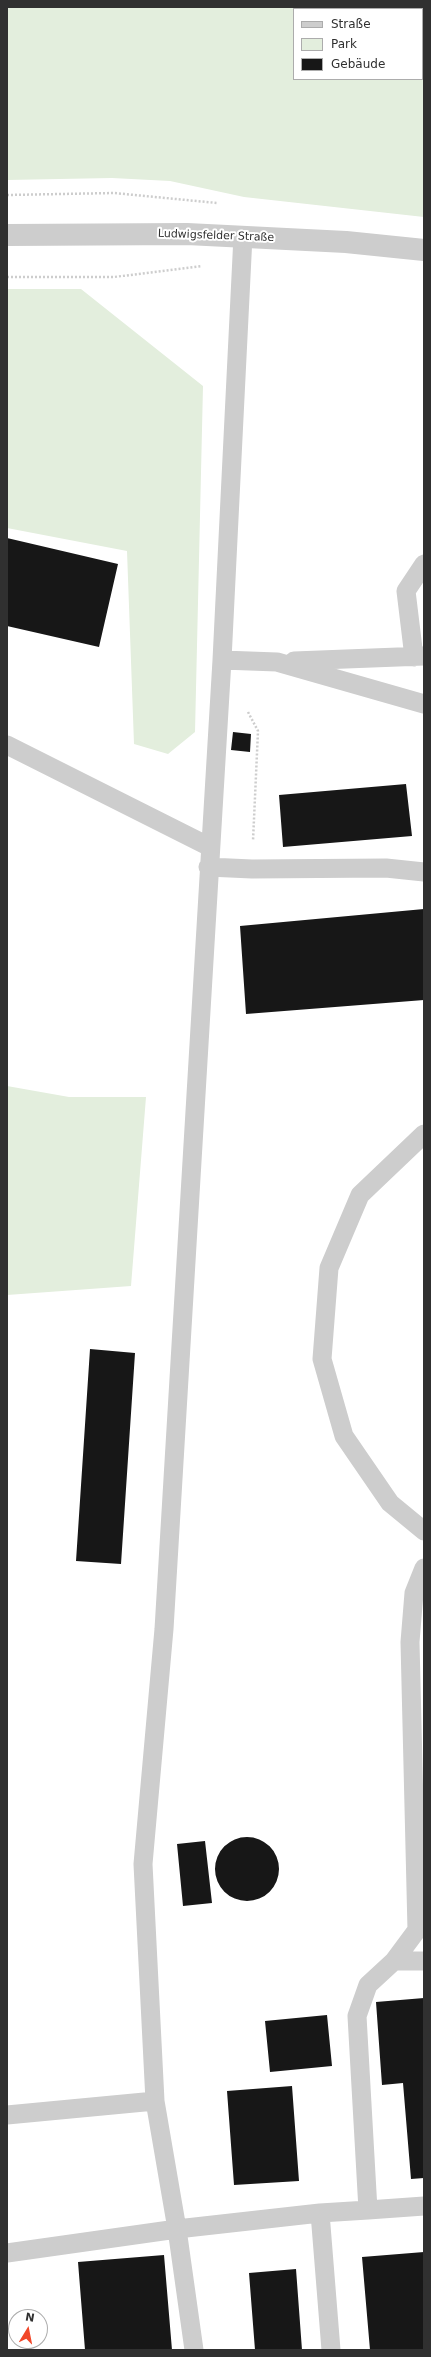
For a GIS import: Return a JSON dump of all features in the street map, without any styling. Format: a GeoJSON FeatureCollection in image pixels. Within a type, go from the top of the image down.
{"type":"FeatureCollection","features":[{"type":"Feature","properties":{"kind":"street","name":"Ludwigsfelder Straße"},"geometry":{"type":"LineString","coordinates":[[7,235],[187,234],[243,236],[346,242],[424,250]]}},
{"type":"Feature","properties":{"kind":"lane"},"geometry":{"type":"LineString","coordinates":[[194,2350],[177,2229],[155,2101],[143,1864],[164,1629],[208,867],[222,660],[243,236]]}},
{"type":"Feature","properties":{"kind":"lane"},"geometry":{"type":"LineString","coordinates":[[222,660],[277,662],[419,656],[406,591],[424,564]]}},
{"type":"Feature","properties":{"kind":"lane"},"geometry":{"type":"LineString","coordinates":[[277,662],[424,704]]}},
{"type":"Feature","properties":{"kind":"lane"},"geometry":{"type":"LineString","coordinates":[[7,745],[210,847]]}},
{"type":"Feature","properties":{"kind":"lane"},"geometry":{"type":"LineString","coordinates":[[208,867],[252,869],[386,868],[424,872]]}},
{"type":"Feature","properties":{"kind":"lane"},"geometry":{"type":"LineString","coordinates":[[424,1134],[360,1195],[329,1268],[322,1359],[344,1436],[390,1503],[424,1531]]}},
{"type":"Feature","properties":{"kind":"lane"},"geometry":{"type":"LineString","coordinates":[[368,2210],[357,2016],[368,1985],[394,1961],[417,1930],[410,1642],[414,1593],[424,1568]]}},
{"type":"Feature","properties":{"kind":"lane"},"geometry":{"type":"LineString","coordinates":[[394,1961],[424,1961]]}},
{"type":"Feature","properties":{"kind":"lane"},"geometry":{"type":"LineString","coordinates":[[7,2115],[155,2101]]}},
{"type":"Feature","properties":{"kind":"lane"},"geometry":{"type":"LineString","coordinates":[[7,2253],[177,2229],[320,2213],[424,2206]]}},
{"type":"Feature","properties":{"kind":"lane"},"geometry":{"type":"LineString","coordinates":[[320,2213],[331,2350]]}},
{"type":"Feature","properties":{"kind":"path"},"geometry":{"type":"LineString","coordinates":[[7,276],[114,277],[207,266],[242,267]]}},
{"type":"Feature","properties":{"kind":"path"},"geometry":{"type":"LineString","coordinates":[[246,708],[258,731],[252,869]]}},
{"type":"Feature","properties":{"kind":"green space"},"geometry":{"type":"Polygon","coordinates":[[[7,7],[424,7],[424,217],[244,197],[170,181],[112,178],[7,180],[7,7]]]}},
{"type":"Feature","properties":{"kind":"green space"},"geometry":{"type":"Polygon","coordinates":[[[7,289],[81,289],[203,386],[195,732],[168,754],[134,744],[127,551],[7,528],[7,289]]]}},
{"type":"Feature","properties":{"kind":"green space"},"geometry":{"type":"Polygon","coordinates":[[[7,1086],[69,1097],[146,1097],[131,1286],[7,1295],[7,1086]]]}},
{"type":"Feature","properties":{"kind":"building"},"geometry":{"type":"Polygon","coordinates":[[[7,538],[118,564],[99,647],[7,626],[7,538]]]}},
{"type":"Feature","properties":{"kind":"building"},"geometry":{"type":"Polygon","coordinates":[[[233,732],[251,734],[250,752],[231,750],[233,732]]]}},
{"type":"Feature","properties":{"kind":"building"},"geometry":{"type":"Polygon","coordinates":[[[406,784],[412,836],[283,847],[279,795],[406,784]]]}},
{"type":"Feature","properties":{"kind":"building"},"geometry":{"type":"Polygon","coordinates":[[[424,909],[424,1000],[246,1014],[240,926],[424,909]]]}},
{"type":"Feature","properties":{"kind":"building"},"geometry":{"type":"Polygon","coordinates":[[[90,1349],[135,1353],[121,1564],[76,1561],[90,1349]]]}},
{"type":"Feature","properties":{"kind":"building"},"geometry":{"type":"Polygon","coordinates":[[[241,1837],[253,1837],[270,1846],[277,1857],[279,1869],[277,1881],[270,1892],[253,1901],[241,1901],[229,1896],[220,1887],[215,1875],[215,1863],[220,1851],[229,1842],[241,1837]]]}},
{"type":"Feature","properties":{"kind":"building"},"geometry":{"type":"Polygon","coordinates":[[[205,1841],[212,1903],[183,1906],[177,1844],[205,1841]]]}},
{"type":"Feature","properties":{"kind":"building"},"geometry":{"type":"Polygon","coordinates":[[[424,1998],[424,2178],[411,2179],[403,2083],[382,2085],[376,2002],[424,1998]]]}},
{"type":"Feature","properties":{"kind":"building"},"geometry":{"type":"Polygon","coordinates":[[[327,2015],[332,2066],[270,2072],[265,2021],[327,2015]]]}},
{"type":"Feature","properties":{"kind":"building"},"geometry":{"type":"Polygon","coordinates":[[[292,2086],[299,2181],[234,2185],[227,2091],[292,2086]]]}},
{"type":"Feature","properties":{"kind":"building"},"geometry":{"type":"Polygon","coordinates":[[[424,2252],[424,2350],[370,2350],[362,2257],[424,2252]]]}},
{"type":"Feature","properties":{"kind":"building"},"geometry":{"type":"Polygon","coordinates":[[[164,2255],[172,2350],[85,2350],[78,2262],[164,2255]]]}},
{"type":"Feature","properties":{"kind":"building"},"geometry":{"type":"Polygon","coordinates":[[[296,2269],[302,2350],[255,2350],[249,2273],[296,2269]]]}}]}
